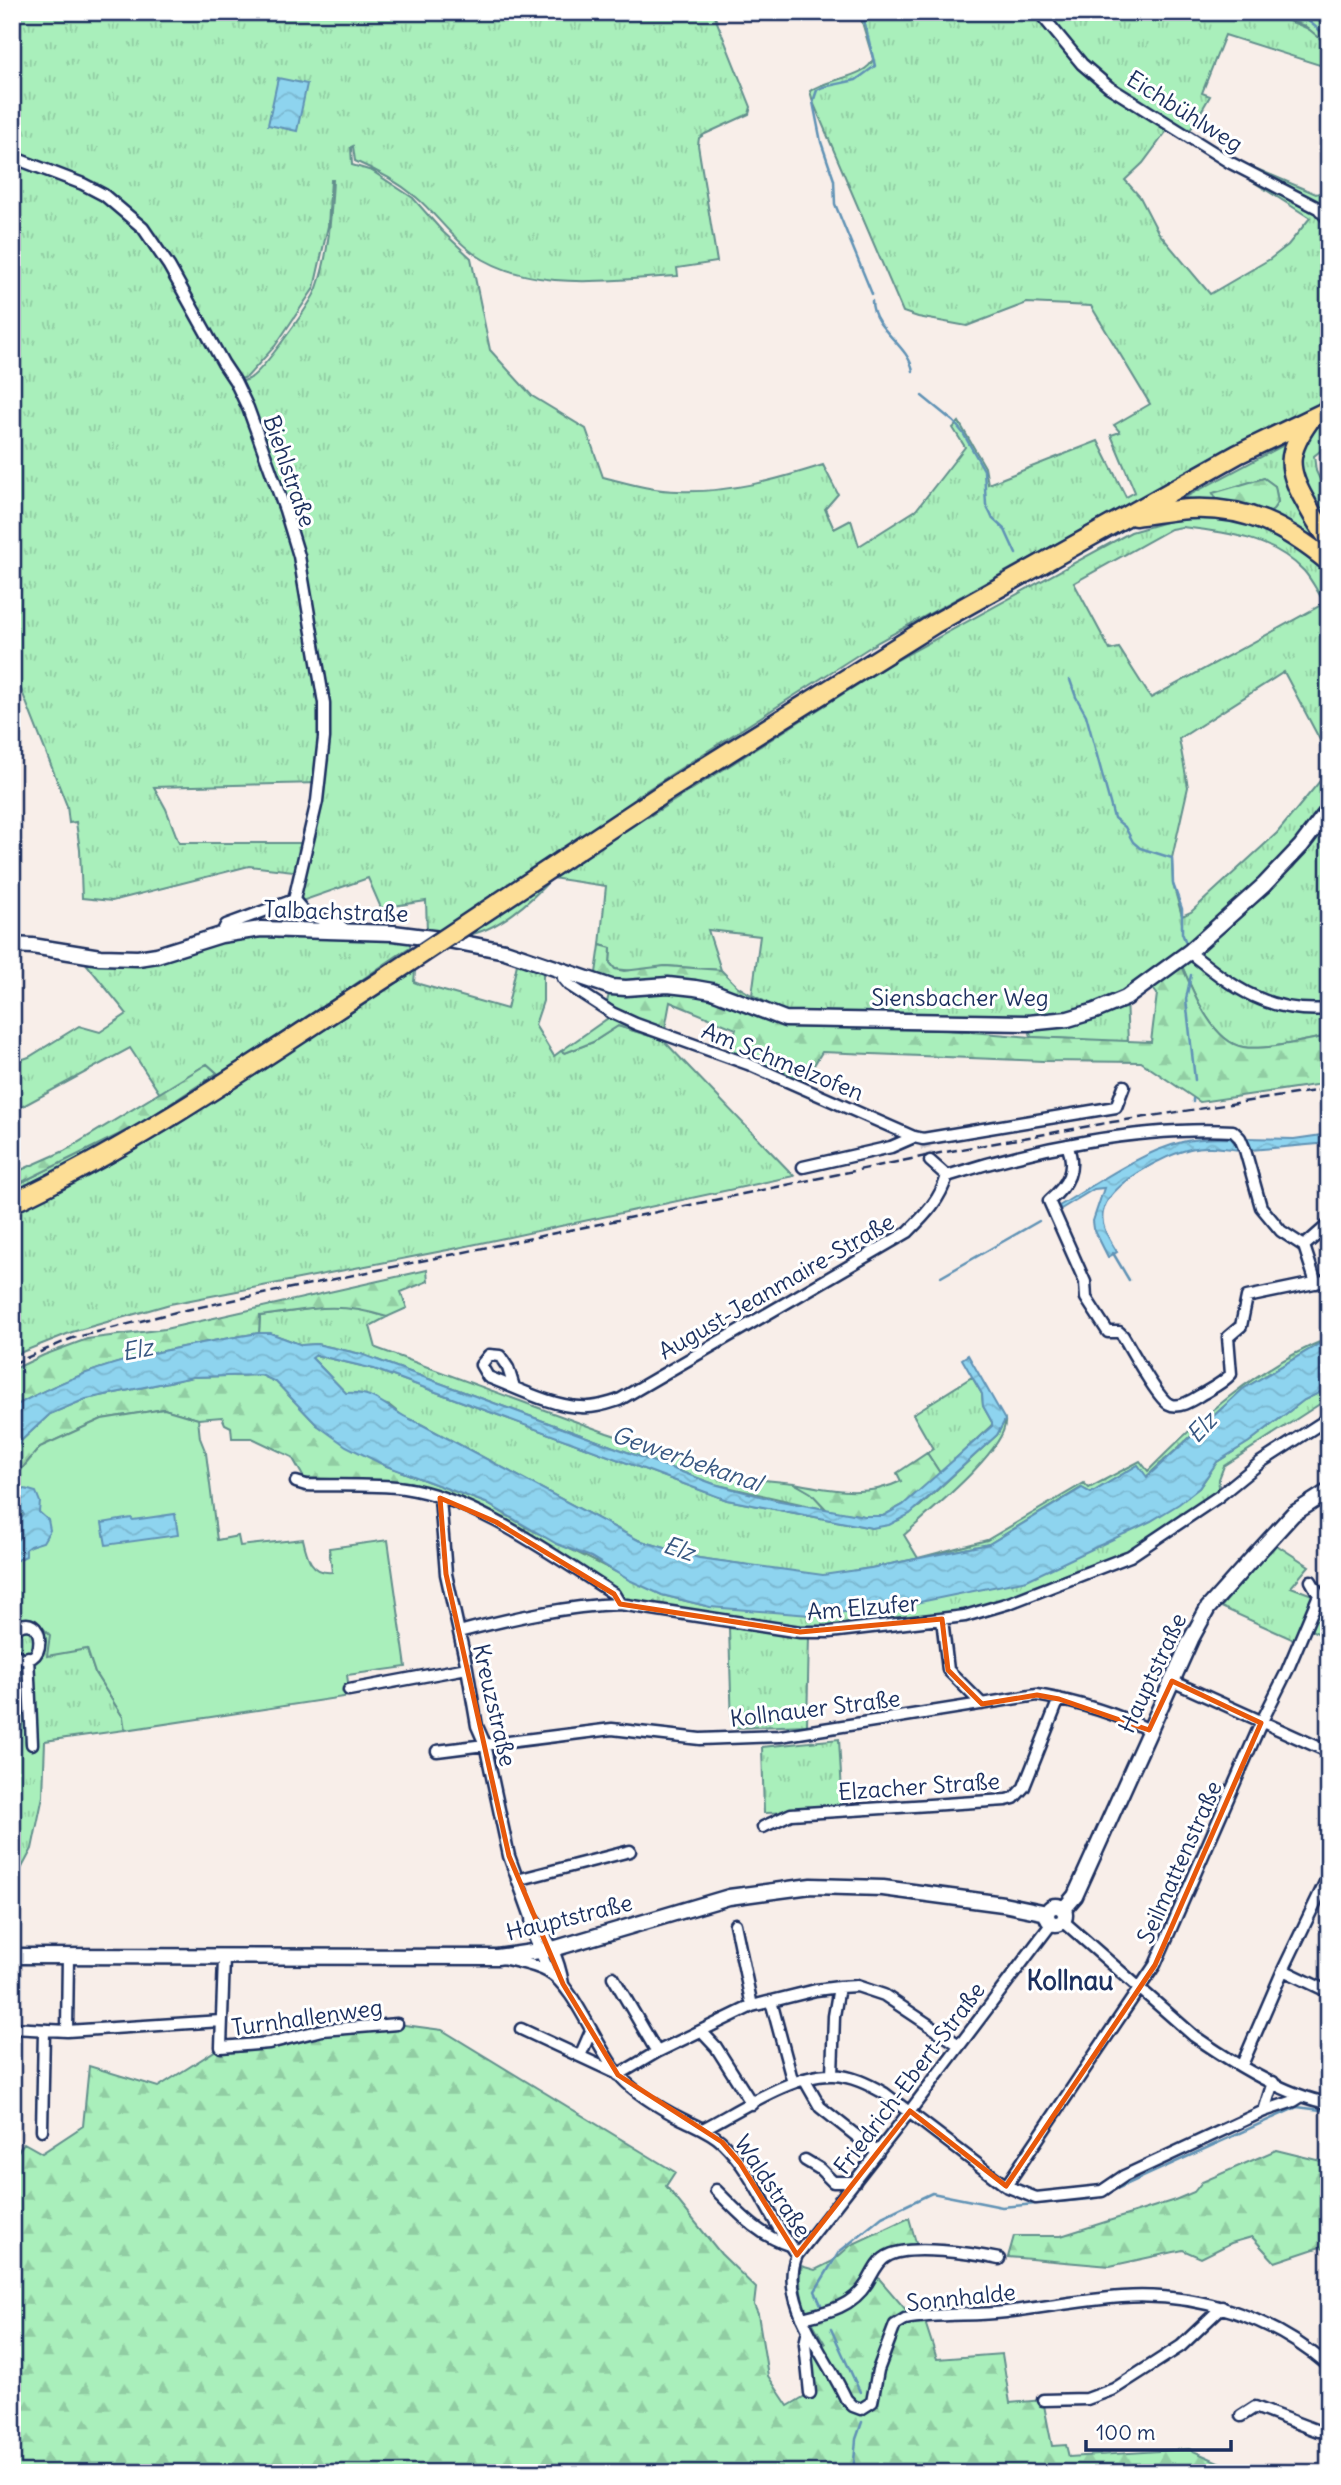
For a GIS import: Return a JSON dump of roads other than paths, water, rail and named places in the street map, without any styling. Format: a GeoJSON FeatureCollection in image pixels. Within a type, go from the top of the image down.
{"type":"FeatureCollection","features":[{"type":"Feature","properties":{"kind":"highway"},"geometry":{"type":"LineString","coordinates":[[12,1203],[120,1148],[246,1069],[662,794],[870,662],[1238,454],[1329,410]]}},
{"type":"Feature","properties":{"kind":"highway"},"geometry":{"type":"LineString","coordinates":[[1311,419],[1295,442],[1291,469],[1293,481],[1329,539]]}},
{"type":"Feature","properties":{"kind":"highway"},"geometry":{"type":"LineString","coordinates":[[1124,517],[1187,509],[1236,512],[1283,528],[1329,562]]}},
{"type":"Feature","properties":{"kind":"street","name":"Eichbühlweg"},"geometry":{"type":"LineString","coordinates":[[1039,12],[1082,64],[1109,87],[1229,162],[1318,208],[1329,220]]}},
{"type":"Feature","properties":{"kind":"street","name":"Biehlstraße"},"geometry":{"type":"LineString","coordinates":[[12,157],[83,184],[104,195],[143,228],[169,266],[248,408],[299,556],[324,703],[324,738],[317,802],[294,900]]}},
{"type":"Feature","properties":{"kind":"street","name":"Siensbacher Weg"},"geometry":{"type":"LineString","coordinates":[[562,969],[611,986],[626,988],[668,985],[712,991],[785,1019],[1028,1023],[1068,1019],[1126,998],[1189,952],[1264,886],[1301,846],[1329,809]]}},
{"type":"Feature","properties":{"kind":"street"},"geometry":{"type":"LineString","coordinates":[[221,935],[226,925],[294,900],[307,915],[338,924],[347,931]]}},
{"type":"Feature","properties":{"kind":"street","name":"Talbachstraße"},"geometry":{"type":"LineString","coordinates":[[12,945],[100,957],[138,958],[165,953],[221,935],[261,929],[393,933],[505,951],[562,969]]}},
{"type":"Feature","properties":{"kind":"street"},"geometry":{"type":"LineString","coordinates":[[1189,952],[1224,980],[1268,1003],[1292,1009],[1329,1009]]}},
{"type":"Feature","properties":{"kind":"street","name":"Am Schmelzofen"},"geometry":{"type":"LineString","coordinates":[[562,969],[563,978],[577,992],[636,1024],[748,1064],[923,1139],[1116,1107],[1124,1086]]}},
{"type":"Feature","properties":{"kind":"street"},"geometry":{"type":"LineString","coordinates":[[930,1161],[947,1176],[988,1162],[1067,1145],[1154,1133],[1233,1131],[1240,1138],[1245,1150],[1261,1207],[1282,1231],[1304,1246],[1316,1283]]}},
{"type":"Feature","properties":{"kind":"street","name":"Am Schmelzofen"},"geometry":{"type":"LineString","coordinates":[[803,1167],[891,1147],[914,1137]]}},
{"type":"Feature","properties":{"kind":"street"},"geometry":{"type":"LineString","coordinates":[[1067,1145],[1073,1158],[1068,1181],[1064,1189],[1049,1200],[1085,1282],[1086,1298],[1108,1332],[1119,1332],[1123,1336],[1160,1396],[1169,1405],[1177,1406],[1188,1402],[1224,1382],[1231,1374],[1227,1337],[1241,1326],[1247,1297],[1329,1280]]}},
{"type":"Feature","properties":{"kind":"street","name":"August-Jeanmaire-Straße"},"geometry":{"type":"LineString","coordinates":[[514,1387],[579,1408],[619,1400],[908,1232],[933,1206],[947,1176]]}},
{"type":"Feature","properties":{"kind":"street"},"geometry":{"type":"LineString","coordinates":[[1304,1246],[1329,1224]]}},
{"type":"Feature","properties":{"kind":"street","name":"Am Elzufer"},"geometry":{"type":"LineString","coordinates":[[459,1632],[518,1616],[592,1605],[620,1604],[800,1632],[830,1632],[965,1616],[1009,1603],[1130,1556],[1219,1497],[1261,1462],[1329,1418]]}},
{"type":"Feature","properties":{"kind":"street"},"geometry":{"type":"LineString","coordinates":[[296,1482],[306,1485],[404,1488],[469,1508],[614,1594],[620,1604]]}},
{"type":"Feature","properties":{"kind":"street","name":"Hauptstraße"},"geometry":{"type":"LineString","coordinates":[[12,1956],[497,1957],[546,1950],[729,1897],[811,1886],[883,1888],[1003,1903],[1056,1917],[1075,1896],[1149,1730],[1208,1608],[1293,1514],[1329,1491]]}},
{"type":"Feature","properties":{"kind":"street","name":"Kreuzstraße"},"geometry":{"type":"LineString","coordinates":[[440,1498],[446,1574],[477,1726],[485,1744],[509,1856],[531,1916],[531,1932],[546,1950]]}},
{"type":"Feature","properties":{"kind":"street","name":"Seilmattenstraße"},"geometry":{"type":"LineString","coordinates":[[1006,2186],[1140,1989],[1160,1954],[1319,1595],[1311,1581]]}},
{"type":"Feature","properties":{"kind":"street"},"geometry":{"type":"LineString","coordinates":[[942,1619],[948,1670],[982,1704]]}},
{"type":"Feature","properties":{"kind":"street"},"geometry":{"type":"LineString","coordinates":[[12,1631],[24,1625],[34,1628],[39,1633],[40,1647],[28,1657],[20,1657],[12,1651]]}},
{"type":"Feature","properties":{"kind":"street"},"geometry":{"type":"LineString","coordinates":[[28,1657],[32,1744]]}},
{"type":"Feature","properties":{"kind":"street"},"geometry":{"type":"LineString","coordinates":[[349,1690],[467,1668]]}},
{"type":"Feature","properties":{"kind":"street"},"geometry":{"type":"LineString","coordinates":[[1172,1681],[1329,1752]]}},
{"type":"Feature","properties":{"kind":"street","name":"Kollnauer Straße"},"geometry":{"type":"LineString","coordinates":[[437,1751],[612,1729],[700,1739],[780,1736],[1037,1695],[1076,1702],[1125,1718],[1149,1730]]}},
{"type":"Feature","properties":{"kind":"street","name":"Elzacher Straße"},"geometry":{"type":"LineString","coordinates":[[763,1827],[790,1814],[1014,1798],[1024,1787],[1059,1699]]}},
{"type":"Feature","properties":{"kind":"street"},"geometry":{"type":"LineString","coordinates":[[517,1880],[630,1851]]}},
{"type":"Feature","properties":{"kind":"street"},"geometry":{"type":"LineString","coordinates":[[1242,2065],[1283,1970],[1328,1878]]}},
{"type":"Feature","properties":{"kind":"street"},"geometry":{"type":"LineString","coordinates":[[1056,1917],[1194,2036],[1273,2082],[1303,2096],[1329,2103]]}},
{"type":"Feature","properties":{"kind":"street","name":"Friedrich-Ebert-Straße"},"geometry":{"type":"LineString","coordinates":[[797,2255],[878,2153],[1056,1917]]}},
{"type":"Feature","properties":{"kind":"street"},"geometry":{"type":"LineString","coordinates":[[735,1924],[752,2006]]}},
{"type":"Feature","properties":{"kind":"street","name":"Waldstraße"},"geometry":{"type":"LineString","coordinates":[[546,1950],[549,1972]]}},
{"type":"Feature","properties":{"kind":"street","name":"Waldstraße"},"geometry":{"type":"LineString","coordinates":[[546,1950],[561,1967],[563,1984]]}},
{"type":"Feature","properties":{"kind":"street"},"geometry":{"type":"LineString","coordinates":[[67,2031],[68,1956]]}},
{"type":"Feature","properties":{"kind":"street","name":"Waldstraße"},"geometry":{"type":"LineString","coordinates":[[497,1957],[549,1972],[563,1984],[618,2074],[633,2089],[657,2105],[704,2129],[722,2142],[740,2163],[797,2255],[793,2264],[792,2285],[808,2330],[805,2344],[810,2393]]}},
{"type":"Feature","properties":{"kind":"street"},"geometry":{"type":"LineString","coordinates":[[12,2028],[67,2031],[221,2021],[224,1958]]}},
{"type":"Feature","properties":{"kind":"street"},"geometry":{"type":"LineString","coordinates":[[1283,1970],[1329,1992]]}},
{"type":"Feature","properties":{"kind":"street"},"geometry":{"type":"LineString","coordinates":[[613,1978],[657,2052]]}},
{"type":"Feature","properties":{"kind":"street"},"geometry":{"type":"LineString","coordinates":[[521,2029],[618,2074],[752,2006],[816,1990],[857,1986],[884,1995],[959,2045]]}},
{"type":"Feature","properties":{"kind":"street"},"geometry":{"type":"LineString","coordinates":[[832,2075],[834,2016],[839,1987]]}},
{"type":"Feature","properties":{"kind":"street"},"geometry":{"type":"LineString","coordinates":[[771,2000],[793,2083]]}},
{"type":"Feature","properties":{"kind":"street","name":"Turnhallenweg"},"geometry":{"type":"LineString","coordinates":[[221,2021],[222,2047],[269,2043],[322,2030],[397,2024]]}},
{"type":"Feature","properties":{"kind":"street"},"geometry":{"type":"LineString","coordinates":[[42,2130],[44,2031]]}},
{"type":"Feature","properties":{"kind":"street"},"geometry":{"type":"LineString","coordinates":[[580,2056],[591,2031]]}},
{"type":"Feature","properties":{"kind":"street"},"geometry":{"type":"LineString","coordinates":[[701,2031],[716,2047],[752,2104]]}},
{"type":"Feature","properties":{"kind":"street"},"geometry":{"type":"LineString","coordinates":[[704,2129],[793,2083],[832,2075],[866,2083],[910,2111],[1006,2186],[1036,2198],[1102,2191],[1124,2176],[1264,2110],[1303,2096]]}},
{"type":"Feature","properties":{"kind":"street"},"geometry":{"type":"LineString","coordinates":[[804,2079],[820,2107],[878,2153]]}},
{"type":"Feature","properties":{"kind":"street"},"geometry":{"type":"LineString","coordinates":[[1264,2110],[1273,2082]]}},
{"type":"Feature","properties":{"kind":"street"},"geometry":{"type":"LineString","coordinates":[[805,2160],[820,2169],[832,2182],[855,2182]]}},
{"type":"Feature","properties":{"kind":"street"},"geometry":{"type":"LineString","coordinates":[[716,2190],[755,2230],[774,2241],[789,2245]]}},
{"type":"Feature","properties":{"kind":"street"},"geometry":{"type":"LineString","coordinates":[[802,2318],[841,2307],[865,2287],[882,2260],[897,2252],[961,2252],[999,2259]]}},
{"type":"Feature","properties":{"kind":"street","name":"Sonnhalde"},"geometry":{"type":"LineString","coordinates":[[808,2330],[846,2399],[861,2410],[872,2402],[878,2370],[895,2325],[905,2319],[999,2313],[1123,2297],[1182,2299],[1222,2307]]}},
{"type":"Feature","properties":{"kind":"street"},"geometry":{"type":"LineString","coordinates":[[1043,2400],[1087,2399],[1114,2389],[1181,2346],[1222,2307],[1250,2316],[1271,2327],[1329,2367]]}},
{"type":"Feature","properties":{"kind":"street"},"geometry":{"type":"LineString","coordinates":[[1241,2416],[1255,2407],[1318,2431],[1329,2430]]}},
{"type":"Feature","properties":{"kind":"water"},"geometry":{"type":"Polygon","coordinates":[[[278,78],[307,84],[297,131],[268,125],[278,78]]]}},
{"type":"Feature","properties":{"kind":"water"},"geometry":{"type":"Polygon","coordinates":[[[1329,1134],[1329,1143],[1251,1150],[1246,1138],[1294,1139],[1329,1134]]]}},
{"type":"Feature","properties":{"kind":"water"},"geometry":{"type":"Polygon","coordinates":[[[1231,1138],[1239,1150],[1202,1147],[1179,1152],[1139,1172],[1115,1191],[1107,1202],[1102,1218],[1104,1228],[1117,1252],[1108,1257],[1094,1229],[1093,1221],[1104,1188],[1094,1189],[1061,1209],[1059,1206],[1119,1170],[1166,1147],[1194,1140],[1231,1138]]]}},
{"type":"Feature","properties":{"kind":"water"},"geometry":{"type":"Polygon","coordinates":[[[270,1333],[302,1345],[316,1344],[361,1354],[714,1484],[775,1500],[864,1516],[883,1516],[903,1505],[992,1426],[983,1406],[982,1394],[962,1359],[968,1355],[1005,1420],[997,1435],[910,1514],[889,1525],[872,1528],[727,1500],[374,1369],[316,1355],[312,1358],[346,1393],[375,1398],[407,1418],[638,1540],[699,1558],[823,1575],[989,1544],[1082,1488],[1091,1493],[1138,1465],[1147,1477],[1243,1389],[1329,1338],[1329,1388],[1304,1400],[1249,1442],[1217,1462],[1199,1488],[1179,1504],[1151,1521],[1027,1580],[891,1608],[810,1615],[710,1607],[662,1595],[629,1580],[591,1557],[557,1544],[486,1503],[384,1465],[346,1446],[317,1425],[276,1382],[261,1375],[193,1377],[86,1399],[50,1414],[12,1453],[12,1408],[41,1392],[100,1368],[131,1359],[270,1333]]]}},
{"type":"Feature","properties":{"kind":"water"},"geometry":{"type":"Polygon","coordinates":[[[25,1489],[36,1492],[40,1502],[39,1512],[48,1520],[50,1530],[43,1542],[30,1546],[26,1549],[26,1556],[15,1561],[12,1559],[12,1543],[20,1538],[17,1523],[24,1515],[16,1502],[20,1492],[25,1489]]]}},
{"type":"Feature","properties":{"kind":"water"},"geometry":{"type":"Polygon","coordinates":[[[175,1514],[178,1535],[106,1545],[102,1523],[175,1514]]]}},
{"type":"Feature","properties":{"kind":"waterway"},"geometry":{"type":"LineString","coordinates":[[862,12],[875,66],[856,80],[817,90],[813,102],[821,142],[834,180],[835,204],[872,294]]}},
{"type":"Feature","properties":{"kind":"waterway"},"geometry":{"type":"LineString","coordinates":[[1279,12],[1306,19],[1329,38]]}},
{"type":"Feature","properties":{"kind":"waterway"},"geometry":{"type":"LineString","coordinates":[[872,301],[878,320],[905,353],[913,371]]}},
{"type":"Feature","properties":{"kind":"waterway"},"geometry":{"type":"LineString","coordinates":[[922,396],[954,422],[963,433],[984,470],[986,505],[993,519],[1005,530],[1016,554]]}},
{"type":"Feature","properties":{"kind":"waterway"},"geometry":{"type":"LineString","coordinates":[[1070,680],[1086,715],[1114,818],[1125,827],[1133,842],[1140,848],[1172,858],[1173,884],[1182,909],[1182,933],[1186,943]]}},
{"type":"Feature","properties":{"kind":"waterway"},"geometry":{"type":"LineString","coordinates":[[1191,975],[1186,999],[1195,1080]]}},
{"type":"Feature","properties":{"kind":"waterway","name":"Gewerbekanal"},"geometry":{"type":"LineString","coordinates":[[941,1277],[1039,1221]]}},
{"type":"Feature","properties":{"kind":"waterway","name":"Gewerbekanal"},"geometry":{"type":"LineString","coordinates":[[1113,1253],[1129,1280]]}},
{"type":"Feature","properties":{"kind":"waterway"},"geometry":{"type":"LineString","coordinates":[[822,2307],[815,2291],[839,2252],[882,2217],[932,2193],[1002,2207],[1090,2199],[1297,2107],[1329,2111]]}},
{"type":"Feature","properties":{"kind":"waterway"},"geometry":{"type":"LineString","coordinates":[[831,2329],[860,2392]]}},
{"type":"Feature","properties":{"kind":"waterway"},"geometry":{"type":"LineString","coordinates":[[853,2473],[856,2439],[862,2422]]}},
{"type":"Feature","properties":{"kind":"tunnel"},"geometry":{"type":"LineString","coordinates":[[923,1139],[930,1161]]}},
{"type":"Feature","properties":{"kind":"railway"},"geometry":{"type":"LineString","coordinates":[[12,1364],[73,1338],[176,1312],[940,1153],[1112,1122],[1329,1089]]}},
{"type":"Feature","properties":{"kind":"district","name":"Kollnau"},"geometry":{"type":"Point","coordinates":[1070,1980]}},
{"type":"Feature","properties":{"kind":"water label","name":"Elz"},"geometry":{"type":"Point","coordinates":[137,1349]}},
{"type":"Feature","properties":{"kind":"water label","name":"Elz"},"geometry":{"type":"Point","coordinates":[1201,1427]}},
{"type":"Feature","properties":{"kind":"water label","name":"Elz"},"geometry":{"type":"Point","coordinates":[679,1548]}}]}
